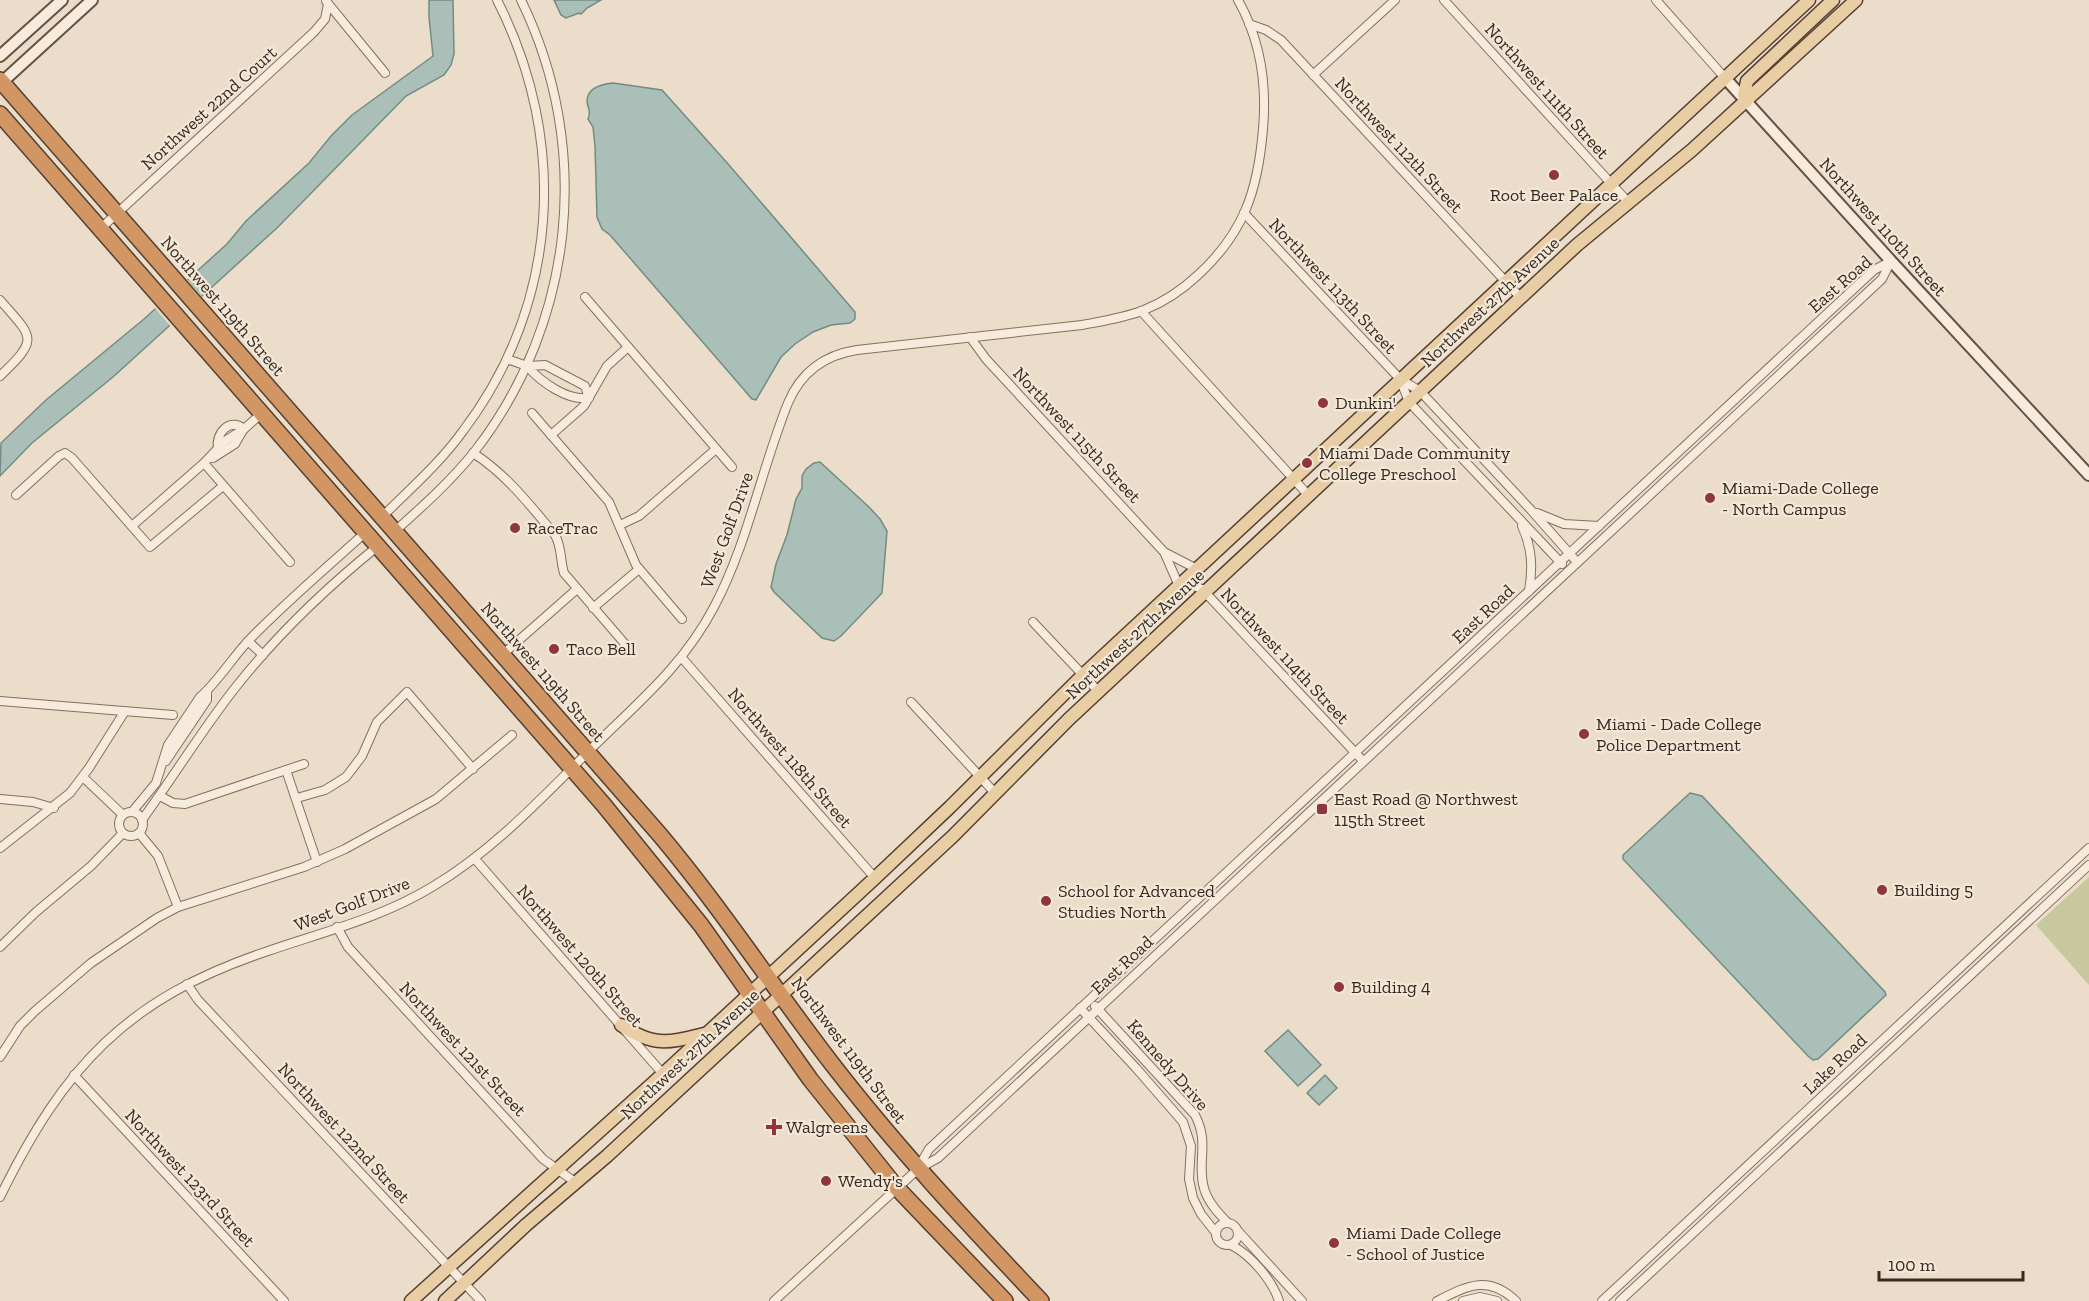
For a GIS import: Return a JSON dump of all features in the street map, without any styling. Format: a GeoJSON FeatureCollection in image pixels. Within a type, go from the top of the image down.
{"type":"FeatureCollection","features":[{"type":"Feature","properties":{"kind":"highway","name":"Northwest 119th Street"},"geometry":{"type":"LineString","coordinates":[[1,82],[671,848],[836,1069],[918,1169],[1041,1301]]}},
{"type":"Feature","properties":{"kind":"highway"},"geometry":{"type":"LineString","coordinates":[[0,114],[572,768],[676,892],[810,1079],[897,1188],[1005,1301]]}},
{"type":"Feature","properties":{"kind":"highway"},"geometry":{"type":"LineString","coordinates":[[366,532],[382,517]]}},
{"type":"Feature","properties":{"kind":"highway"},"geometry":{"type":"LineString","coordinates":[[378,546],[394,532]]}},
{"type":"Feature","properties":{"kind":"main road","name":"Northwest 27th Avenue"},"geometry":{"type":"LineString","coordinates":[[411,1301],[663,1074],[875,878],[1083,675],[1809,0]]}},
{"type":"Feature","properties":{"kind":"main road"},"geometry":{"type":"LineString","coordinates":[[1746,102],[1744,94],[1747,81],[1833,0]]}},
{"type":"Feature","properties":{"kind":"main road","name":"Northwest 27th Avenue"},"geometry":{"type":"LineString","coordinates":[[445,1301],[520,1231],[607,1156],[953,836],[1046,742],[1577,245],[1692,150],[1856,0]]}},
{"type":"Feature","properties":{"kind":"main road"},"geometry":{"type":"LineString","coordinates":[[621,1025],[638,1037],[652,1041],[672,1042],[705,1034]]}},
{"type":"Feature","properties":{"kind":"street"},"geometry":{"type":"LineString","coordinates":[[0,56],[62,0]]}},
{"type":"Feature","properties":{"kind":"street"},"geometry":{"type":"LineString","coordinates":[[1,82],[92,0]]}},
{"type":"Feature","properties":{"kind":"street"},"geometry":{"type":"LineString","coordinates":[[382,517],[436,464],[463,432],[488,395],[522,324],[536,274],[542,240],[545,187],[541,135],[535,99],[519,47],[497,0]]}},
{"type":"Feature","properties":{"kind":"street"},"geometry":{"type":"LineString","coordinates":[[394,532],[444,486],[473,453],[503,411],[527,366],[546,315],[555,281],[564,231],[566,177],[561,126],[543,52],[521,0]]}},
{"type":"Feature","properties":{"kind":"street","name":"West Golf Drive"},"geometry":{"type":"LineString","coordinates":[[0,1197],[45,1114],[74,1075],[120,1028],[156,1002],[187,984],[238,961],[377,914],[404,903],[434,886],[475,859],[644,699],[682,658],[705,623],[728,578],[786,410],[802,377],[823,361],[848,351],[1109,320],[1141,311],[1178,292],[1205,268],[1230,240],[1244,213],[1258,169],[1264,116],[1262,70],[1249,24],[1238,0]]}},
{"type":"Feature","properties":{"kind":"street"},"geometry":{"type":"LineString","coordinates":[[1313,75],[1395,0]]}},
{"type":"Feature","properties":{"kind":"street","name":"Northwest 111th Street"},"geometry":{"type":"LineString","coordinates":[[1444,0],[1628,202]]}},
{"type":"Feature","properties":{"kind":"street","name":"Northwest 110th Street"},"geometry":{"type":"LineString","coordinates":[[1656,0],[1746,102],[2089,475]]}},
{"type":"Feature","properties":{"kind":"street"},"geometry":{"type":"LineString","coordinates":[[327,2],[385,73]]}},
{"type":"Feature","properties":{"kind":"street","name":"Northwest 22nd Court"},"geometry":{"type":"LineString","coordinates":[[100,229],[314,32],[325,19],[327,2]]}},
{"type":"Feature","properties":{"kind":"street","name":"Northwest 112th Street"},"geometry":{"type":"LineString","coordinates":[[1249,24],[1274,34],[1521,298]]}},
{"type":"Feature","properties":{"kind":"street","name":"Northwest 113th Street"},"geometry":{"type":"LineString","coordinates":[[1244,213],[1400,380],[1420,391],[1577,562]]}},
{"type":"Feature","properties":{"kind":"street","name":"East Road"},"geometry":{"type":"LineString","coordinates":[[918,1169],[929,1149],[1080,1008],[1874,270],[1891,261]]}},
{"type":"Feature","properties":{"kind":"street","name":"East Road"},"geometry":{"type":"LineString","coordinates":[[774,1301],[918,1169],[938,1158],[1569,571],[1882,279],[1891,261]]}},
{"type":"Feature","properties":{"kind":"street"},"geometry":{"type":"LineString","coordinates":[[585,297],[732,467]]}},
{"type":"Feature","properties":{"kind":"street"},"geometry":{"type":"LineString","coordinates":[[0,300],[26,330],[28,339],[25,350],[0,376]]}},
{"type":"Feature","properties":{"kind":"street"},"geometry":{"type":"LineString","coordinates":[[1141,311],[1309,496]]}},
{"type":"Feature","properties":{"kind":"street","name":"Northwest 115th Street"},"geometry":{"type":"LineString","coordinates":[[970,337],[986,359],[1164,552],[1179,586]]}},
{"type":"Feature","properties":{"kind":"street"},"geometry":{"type":"LineString","coordinates":[[551,435],[584,405],[607,366],[628,347]]}},
{"type":"Feature","properties":{"kind":"street"},"geometry":{"type":"LineString","coordinates":[[507,359],[527,366],[545,365],[585,386],[589,398]]}},
{"type":"Feature","properties":{"kind":"street"},"geometry":{"type":"LineString","coordinates":[[527,366],[539,380],[578,399],[589,398]]}},
{"type":"Feature","properties":{"kind":"street","name":"Northwest 113th Street"},"geometry":{"type":"LineString","coordinates":[[1400,380],[1409,402],[1569,571]]}},
{"type":"Feature","properties":{"kind":"street"},"geometry":{"type":"LineString","coordinates":[[569,395],[576,388],[575,381]]}},
{"type":"Feature","properties":{"kind":"street"},"geometry":{"type":"LineString","coordinates":[[204,463],[234,444],[244,429],[261,413]]}},
{"type":"Feature","properties":{"kind":"street"},"geometry":{"type":"LineString","coordinates":[[532,413],[606,498],[620,525],[633,560],[682,619]]}},
{"type":"Feature","properties":{"kind":"street"},"geometry":{"type":"LineString","coordinates":[[132,526],[218,449],[218,438],[224,429],[233,424],[239,424],[244,429]]}},
{"type":"Feature","properties":{"kind":"street"},"geometry":{"type":"LineString","coordinates":[[620,525],[639,516],[717,449]]}},
{"type":"Feature","properties":{"kind":"street"},"geometry":{"type":"LineString","coordinates":[[16,495],[59,456],[66,453],[150,547],[223,486]]}},
{"type":"Feature","properties":{"kind":"street"},"geometry":{"type":"LineString","coordinates":[[473,453],[504,476],[555,535],[560,547],[564,573],[626,644]]}},
{"type":"Feature","properties":{"kind":"street"},"geometry":{"type":"LineString","coordinates":[[204,463],[290,562]]}},
{"type":"Feature","properties":{"kind":"street"},"geometry":{"type":"LineString","coordinates":[[1531,510],[1557,523],[1599,526]]}},
{"type":"Feature","properties":{"kind":"street"},"geometry":{"type":"LineString","coordinates":[[1520,521],[1532,554],[1529,591]]}},
{"type":"Feature","properties":{"kind":"street"},"geometry":{"type":"LineString","coordinates":[[164,764],[166,751],[171,741],[200,697],[248,641],[366,532]]}},
{"type":"Feature","properties":{"kind":"street"},"geometry":{"type":"LineString","coordinates":[[142,820],[234,689],[313,604],[378,546]]}},
{"type":"Feature","properties":{"kind":"street","name":"Northwest 115th Street"},"geometry":{"type":"LineString","coordinates":[[1164,552],[1197,569]]}},
{"type":"Feature","properties":{"kind":"street"},"geometry":{"type":"LineString","coordinates":[[593,608],[639,568]]}},
{"type":"Feature","properties":{"kind":"street","name":"Northwest 114th Street"},"geometry":{"type":"LineString","coordinates":[[1179,586],[1195,585],[1206,592],[1363,761]]}},
{"type":"Feature","properties":{"kind":"street"},"geometry":{"type":"LineString","coordinates":[[502,655],[577,589]]}},
{"type":"Feature","properties":{"kind":"street"},"geometry":{"type":"LineString","coordinates":[[1033,622],[1099,692]]}},
{"type":"Feature","properties":{"kind":"street"},"geometry":{"type":"LineString","coordinates":[[248,641],[264,656]]}},
{"type":"Feature","properties":{"kind":"street","name":"Northwest 118th Street"},"geometry":{"type":"LineString","coordinates":[[682,658],[875,878]]}},
{"type":"Feature","properties":{"kind":"street"},"geometry":{"type":"LineString","coordinates":[[123,815],[132,812],[152,789],[164,764],[207,699],[207,691]]}},
{"type":"Feature","properties":{"kind":"street"},"geometry":{"type":"LineString","coordinates":[[297,798],[325,790],[346,777],[362,756],[377,722],[407,692],[473,768]]}},
{"type":"Feature","properties":{"kind":"street"},"geometry":{"type":"LineString","coordinates":[[0,701],[173,715]]}},
{"type":"Feature","properties":{"kind":"street"},"geometry":{"type":"LineString","coordinates":[[911,702],[995,793]]}},
{"type":"Feature","properties":{"kind":"street"},"geometry":{"type":"LineString","coordinates":[[0,848],[70,794],[125,711]]}},
{"type":"Feature","properties":{"kind":"street"},"geometry":{"type":"LineString","coordinates":[[0,1057],[30,1016],[84,968],[157,918],[178,907],[317,862],[427,805],[442,795],[512,735]]}},
{"type":"Feature","properties":{"kind":"street"},"geometry":{"type":"LineString","coordinates":[[177,746],[189,754]]}},
{"type":"Feature","properties":{"kind":"street"},"geometry":{"type":"LineString","coordinates":[[160,796],[173,804],[185,804],[304,764]]}},
{"type":"Feature","properties":{"kind":"street"},"geometry":{"type":"LineString","coordinates":[[286,770],[317,862]]}},
{"type":"Feature","properties":{"kind":"street"},"geometry":{"type":"LineString","coordinates":[[83,777],[123,815]]}},
{"type":"Feature","properties":{"kind":"street"},"geometry":{"type":"LineString","coordinates":[[0,799],[33,802],[54,808]]}},
{"type":"Feature","properties":{"kind":"street"},"geometry":{"type":"LineString","coordinates":[[123,815],[119,826],[123,833],[133,836],[143,827],[138,814],[132,812]]}},
{"type":"Feature","properties":{"kind":"street"},"geometry":{"type":"LineString","coordinates":[[0,947],[43,905],[91,866],[123,833]]}},
{"type":"Feature","properties":{"kind":"street"},"geometry":{"type":"LineString","coordinates":[[139,833],[158,856],[178,907]]}},
{"type":"Feature","properties":{"kind":"street","name":"Lake Road"},"geometry":{"type":"LineString","coordinates":[[1602,1301],[2089,848]]}},
{"type":"Feature","properties":{"kind":"street","name":"Northwest 120th Street"},"geometry":{"type":"LineString","coordinates":[[475,859],[663,1074]]}},
{"type":"Feature","properties":{"kind":"street","name":"Lake Road"},"geometry":{"type":"LineString","coordinates":[[1620,1301],[2089,865]]}},
{"type":"Feature","properties":{"kind":"street","name":"Northwest 121st Street"},"geometry":{"type":"LineString","coordinates":[[337,927],[348,947],[543,1159],[576,1182]]}},
{"type":"Feature","properties":{"kind":"street","name":"Northwest 122nd Street"},"geometry":{"type":"LineString","coordinates":[[187,984],[198,999],[481,1301]]}},
{"type":"Feature","properties":{"kind":"street","name":"Kennedy Drive"},"geometry":{"type":"LineString","coordinates":[[1089,1000],[1195,1115],[1203,1136],[1203,1181],[1213,1206],[1302,1301]]}},
{"type":"Feature","properties":{"kind":"street","name":"Kennedy Drive"},"geometry":{"type":"LineString","coordinates":[[1080,1008],[1183,1122],[1191,1146],[1189,1179],[1193,1198],[1201,1214],[1216,1233],[1216,1238],[1221,1244],[1231,1245],[1244,1253],[1273,1285],[1279,1301]]}},
{"type":"Feature","properties":{"kind":"street","name":"Northwest 123rd Street"},"geometry":{"type":"LineString","coordinates":[[74,1075],[284,1301]]}},
{"type":"Feature","properties":{"kind":"street"},"geometry":{"type":"LineString","coordinates":[[1216,1233],[1220,1226],[1228,1223]]}},
{"type":"Feature","properties":{"kind":"street"},"geometry":{"type":"LineString","coordinates":[[1231,1245],[1237,1239],[1238,1231]]}},
{"type":"Feature","properties":{"kind":"street"},"geometry":{"type":"LineString","coordinates":[[1437,1301],[1466,1287],[1477,1285],[1504,1291],[1516,1301]]}},
{"type":"Feature","properties":{"kind":"street"},"geometry":{"type":"LineString","coordinates":[[1463,1301],[1480,1297],[1497,1301]]}},
{"type":"Feature","properties":{"kind":"green space"},"geometry":{"type":"Polygon","coordinates":[[[2089,877],[2089,985],[2036,925],[2089,877]]]}},
{"type":"Feature","properties":{"kind":"water"},"geometry":{"type":"Polygon","coordinates":[[[429,0],[453,0],[454,54],[451,65],[444,75],[406,96],[278,227],[113,377],[32,443],[0,476],[1,443],[46,400],[144,319],[227,244],[246,221],[309,163],[352,115],[433,56],[429,0]]]}},
{"type":"Feature","properties":{"kind":"water"},"geometry":{"type":"Polygon","coordinates":[[[554,0],[601,0],[581,14],[566,18],[561,15],[554,0]]]}},
{"type":"Feature","properties":{"kind":"water"},"geometry":{"type":"Polygon","coordinates":[[[613,83],[662,90],[855,312],[855,319],[850,323],[831,325],[813,332],[795,344],[781,357],[756,400],[752,399],[610,235],[602,229],[597,217],[595,146],[593,127],[588,119],[587,100],[593,89],[613,83]]]}},
{"type":"Feature","properties":{"kind":"water"},"geometry":{"type":"Polygon","coordinates":[[[820,462],[869,507],[887,531],[882,593],[834,641],[822,638],[771,587],[796,499],[802,488],[802,476],[806,469],[820,462]]]}},
{"type":"Feature","properties":{"kind":"water"},"geometry":{"type":"Polygon","coordinates":[[[1690,793],[1702,796],[1885,992],[1886,995],[1818,1059],[1813,1060],[1808,1056],[1623,859],[1623,855],[1690,793]]]}},
{"type":"Feature","properties":{"kind":"water"},"geometry":{"type":"Polygon","coordinates":[[[1288,1030],[1321,1065],[1298,1086],[1265,1051],[1288,1030]]]}},
{"type":"Feature","properties":{"kind":"water"},"geometry":{"type":"Polygon","coordinates":[[[1325,1075],[1337,1088],[1319,1105],[1307,1093],[1325,1075]]]}},
{"type":"Feature","properties":{"kind":"pier"},"geometry":{"type":"Polygon","coordinates":[[[185,277],[203,298],[172,328],[154,307],[185,277]]]}},
{"type":"Feature","properties":{"kind":"place","name":"Root Beer Palace"},"geometry":{"type":"Point","coordinates":[1554,175]}},
{"type":"Feature","properties":{"kind":"place","name":"Dunkin'"},"geometry":{"type":"Point","coordinates":[1323,403]}},
{"type":"Feature","properties":{"kind":"place","name":"Miami Dade Community College Preschool"},"geometry":{"type":"Point","coordinates":[1307,463]}},
{"type":"Feature","properties":{"kind":"place","name":"Miami-Dade College - North Campus"},"geometry":{"type":"Point","coordinates":[1710,498]}},
{"type":"Feature","properties":{"kind":"place","name":"RaceTrac"},"geometry":{"type":"Point","coordinates":[515,528]}},
{"type":"Feature","properties":{"kind":"place","name":"Taco Bell"},"geometry":{"type":"Point","coordinates":[554,649]}},
{"type":"Feature","properties":{"kind":"place","name":"Miami - Dade College Police Department"},"geometry":{"type":"Point","coordinates":[1584,734]}},
{"type":"Feature","properties":{"kind":"place","name":"East Road @ Northwest 115th Street"},"geometry":{"type":"Point","coordinates":[1322,809]}},
{"type":"Feature","properties":{"kind":"place","name":"Building 5"},"geometry":{"type":"Point","coordinates":[1882,890]}},
{"type":"Feature","properties":{"kind":"place","name":"School for Advanced Studies North"},"geometry":{"type":"Point","coordinates":[1046,901]}},
{"type":"Feature","properties":{"kind":"place","name":"Building 4"},"geometry":{"type":"Point","coordinates":[1339,987]}},
{"type":"Feature","properties":{"kind":"place","name":"Walgreens"},"geometry":{"type":"Point","coordinates":[774,1127]}},
{"type":"Feature","properties":{"kind":"place","name":"Wendy's"},"geometry":{"type":"Point","coordinates":[826,1181]}},
{"type":"Feature","properties":{"kind":"place","name":"Miami Dade College - School of Justice"},"geometry":{"type":"Point","coordinates":[1334,1243]}}]}
